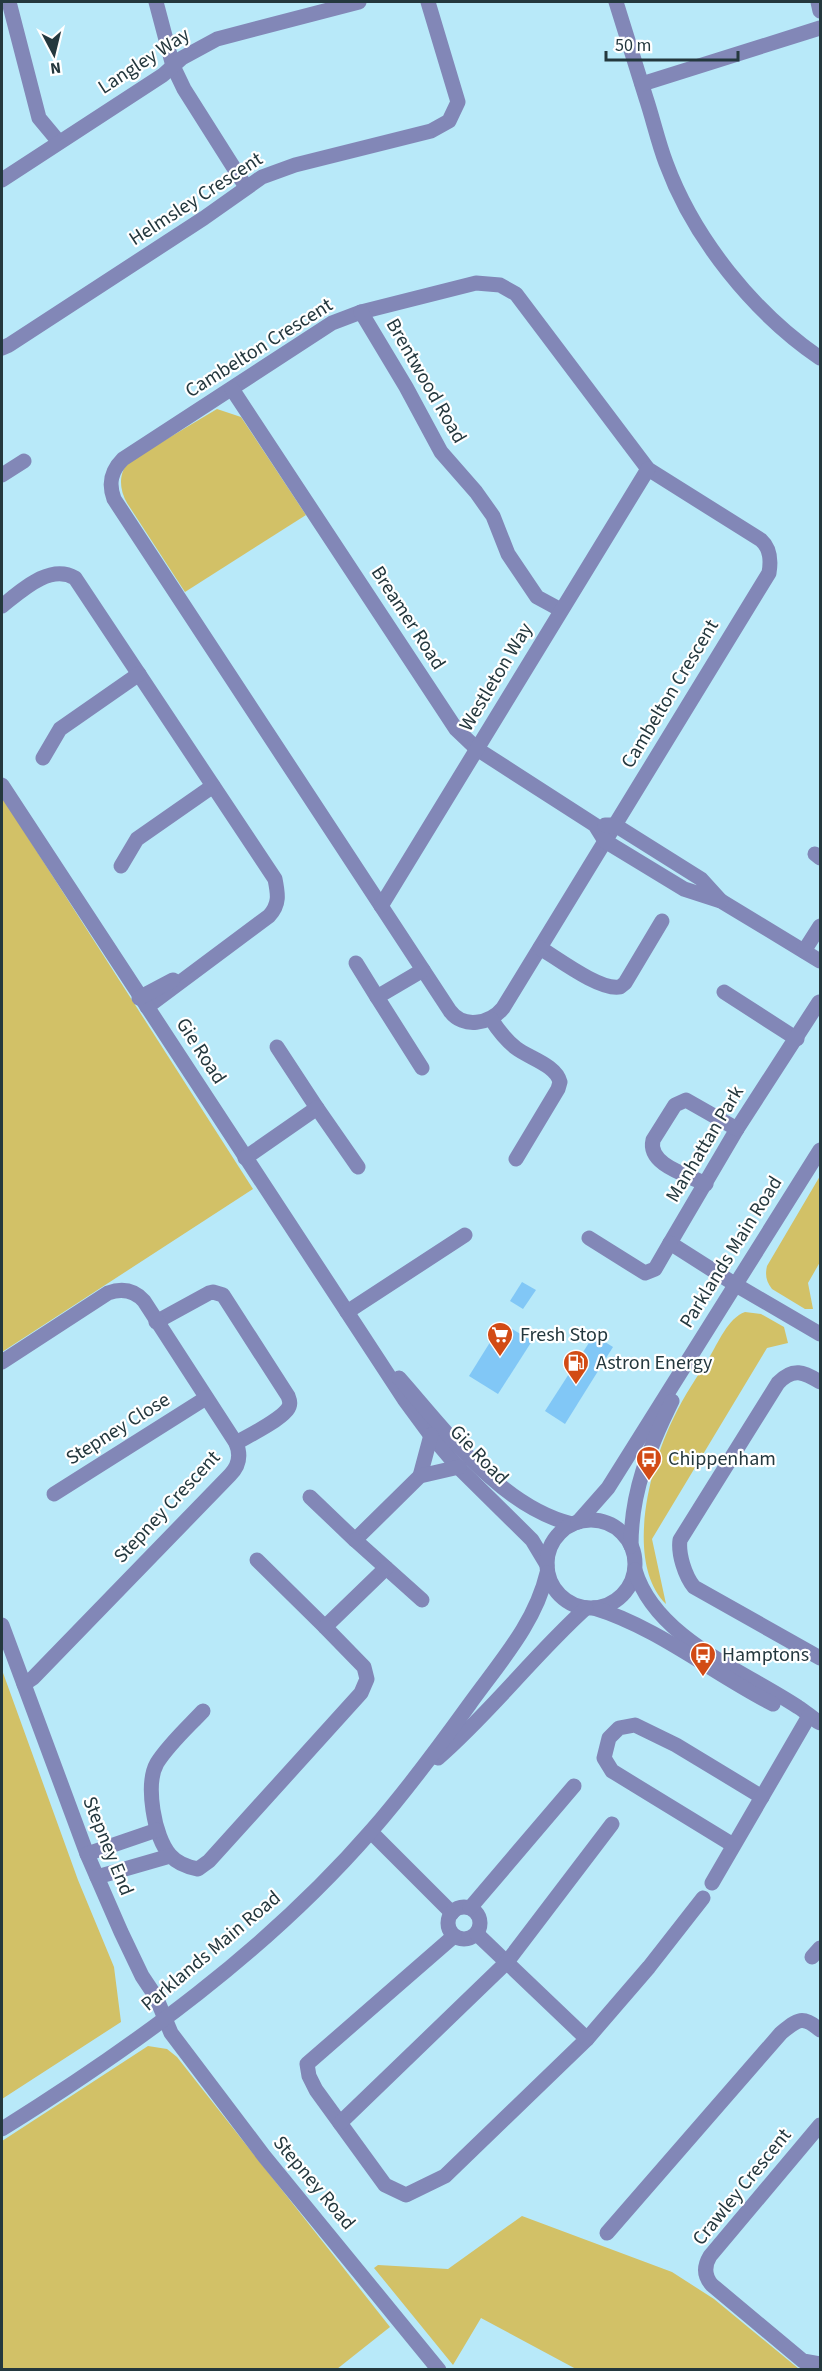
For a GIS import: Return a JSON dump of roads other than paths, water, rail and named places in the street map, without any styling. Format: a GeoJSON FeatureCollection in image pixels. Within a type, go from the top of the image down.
{"type":"FeatureCollection","features":[{"type":"Feature","properties":{"kind":"street"},"geometry":{"type":"LineString","coordinates":[[9,2],[39,118],[59,142]]}},
{"type":"Feature","properties":{"kind":"street"},"geometry":{"type":"LineString","coordinates":[[156,2],[173,66],[184,89],[246,187]]}},
{"type":"Feature","properties":{"kind":"street","name":"Langley Way"},"geometry":{"type":"LineString","coordinates":[[2,180],[163,75],[182,58],[218,39],[306,8],[359,2]]}},
{"type":"Feature","properties":{"kind":"street","name":"Helmsley Crescent"},"geometry":{"type":"LineString","coordinates":[[2,348],[194,225],[246,187],[280,169],[431,131],[449,121],[456,109],[457,95],[428,2]]}},
{"type":"Feature","properties":{"kind":"street"},"geometry":{"type":"LineString","coordinates":[[616,2],[666,164],[682,199],[723,264],[765,311],[820,358]]}},
{"type":"Feature","properties":{"kind":"street"},"geometry":{"type":"LineString","coordinates":[[818,2],[820,11]]}},
{"type":"Feature","properties":{"kind":"street"},"geometry":{"type":"LineString","coordinates":[[642,84],[820,28]]}},
{"type":"Feature","properties":{"kind":"street","name":"Cambelton Crescent"},"geometry":{"type":"LineString","coordinates":[[476,283],[492,283],[508,289],[522,301],[648,469],[761,540],[767,548],[771,563],[769,573],[503,1008],[491,1019],[473,1023],[456,1018],[423,970],[112,493],[113,472],[123,459],[332,323],[361,312],[476,283]]}},
{"type":"Feature","properties":{"kind":"street","name":"Brentwood Road"},"geometry":{"type":"LineString","coordinates":[[361,312],[406,387],[441,452],[476,492],[493,516],[508,554],[537,597],[561,610]]}},
{"type":"Feature","properties":{"kind":"street","name":"Breamer Road"},"geometry":{"type":"LineString","coordinates":[[232,388],[456,729],[477,749],[595,825],[606,841]]}},
{"type":"Feature","properties":{"kind":"street"},"geometry":{"type":"LineString","coordinates":[[2,475],[24,461]]}},
{"type":"Feature","properties":{"kind":"street","name":"Westleton Way"},"geometry":{"type":"LineString","coordinates":[[381,906],[648,469]]}},
{"type":"Feature","properties":{"kind":"street"},"geometry":{"type":"LineString","coordinates":[[2,606],[43,577],[68,573],[75,578],[274,879],[278,892],[278,903],[269,916],[187,976],[143,1003]]}},
{"type":"Feature","properties":{"kind":"street"},"geometry":{"type":"LineString","coordinates":[[43,758],[60,729],[139,674]]}},
{"type":"Feature","properties":{"kind":"street","name":"Gie Road"},"geometry":{"type":"LineString","coordinates":[[2,786],[393,1383],[431,1436],[532,1540],[547,1569]]}},
{"type":"Feature","properties":{"kind":"street"},"geometry":{"type":"LineString","coordinates":[[121,866],[137,839],[213,786]]}},
{"type":"Feature","properties":{"kind":"street"},"geometry":{"type":"LineString","coordinates":[[595,825],[615,825],[701,879],[721,901]]}},
{"type":"Feature","properties":{"kind":"street"},"geometry":{"type":"LineString","coordinates":[[606,841],[684,889],[721,901],[820,961]]}},
{"type":"Feature","properties":{"kind":"street"},"geometry":{"type":"LineString","coordinates":[[540,948],[585,975],[610,987],[620,987],[625,983],[662,921]]}},
{"type":"Feature","properties":{"kind":"street"},"geometry":{"type":"LineString","coordinates":[[804,951],[820,926]]}},
{"type":"Feature","properties":{"kind":"street"},"geometry":{"type":"LineString","coordinates":[[356,963],[422,1068]]}},
{"type":"Feature","properties":{"kind":"street"},"geometry":{"type":"LineString","coordinates":[[377,998],[423,970]]}},
{"type":"Feature","properties":{"kind":"street"},"geometry":{"type":"LineString","coordinates":[[724,992],[797,1039]]}},
{"type":"Feature","properties":{"kind":"street","name":"Manhattan Park"},"geometry":{"type":"LineString","coordinates":[[589,1238],[645,1272],[655,1269],[737,1129],[819,1002]]}},
{"type":"Feature","properties":{"kind":"street"},"geometry":{"type":"LineString","coordinates":[[491,1019],[516,1048],[554,1072],[560,1082],[516,1159]]}},
{"type":"Feature","properties":{"kind":"street"},"geometry":{"type":"LineString","coordinates":[[277,1047],[358,1167]]}},
{"type":"Feature","properties":{"kind":"street"},"geometry":{"type":"LineString","coordinates":[[705,1184],[662,1162],[655,1156],[653,1140],[675,1105],[686,1100],[737,1129]]}},
{"type":"Feature","properties":{"kind":"street"},"geometry":{"type":"LineString","coordinates":[[245,1158],[317,1108]]}},
{"type":"Feature","properties":{"kind":"street","name":"Parklands Main Road"},"geometry":{"type":"LineString","coordinates":[[575,1523],[608,1488],[820,1150]]}},
{"type":"Feature","properties":{"kind":"street"},"geometry":{"type":"LineString","coordinates":[[347,1312],[465,1235]]}},
{"type":"Feature","properties":{"kind":"street"},"geometry":{"type":"LineString","coordinates":[[670,1243],[820,1334]]}},
{"type":"Feature","properties":{"kind":"street","name":"Stepney Crescent"},"geometry":{"type":"LineString","coordinates":[[2,1362],[114,1291],[128,1290],[139,1296],[236,1443],[239,1455],[234,1472],[33,1678],[24,1684]]}},
{"type":"Feature","properties":{"kind":"street"},"geometry":{"type":"LineString","coordinates":[[156,1322],[209,1293],[223,1295],[288,1396],[290,1403],[287,1410],[276,1419],[236,1443]]}},
{"type":"Feature","properties":{"kind":"street","name":"Gie Road"},"geometry":{"type":"LineString","coordinates":[[365,1340],[486,1473],[519,1499],[556,1520],[575,1523]]}},
{"type":"Feature","properties":{"kind":"street"},"geometry":{"type":"LineString","coordinates":[[820,1382],[804,1372],[793,1372],[784,1376],[778,1383],[680,1540],[679,1548],[694,1587],[820,1658]]}},
{"type":"Feature","properties":{"kind":"street","name":"Parklands Main Road"},"geometry":{"type":"LineString","coordinates":[[632,1546],[633,1513],[638,1483],[652,1441],[674,1396],[678,1378]]}},
{"type":"Feature","properties":{"kind":"street","name":"Stepney Close"},"geometry":{"type":"LineString","coordinates":[[54,1494],[206,1398]]}},
{"type":"Feature","properties":{"kind":"street"},"geometry":{"type":"LineString","coordinates":[[355,1539],[420,1476],[431,1436]]}},
{"type":"Feature","properties":{"kind":"street"},"geometry":{"type":"LineString","coordinates":[[420,1476],[459,1467]]}},
{"type":"Feature","properties":{"kind":"street"},"geometry":{"type":"LineString","coordinates":[[310,1497],[422,1600]]}},
{"type":"Feature","properties":{"kind":"street"},"geometry":{"type":"LineString","coordinates":[[590,1608],[611,1604],[619,1598],[630,1585],[635,1570],[635,1556],[626,1537],[612,1525],[594,1520],[575,1523],[558,1534],[553,1542],[549,1551],[547,1569],[551,1584],[560,1596],[573,1604],[640,1627],[786,1711],[815,1720]]}},
{"type":"Feature","properties":{"kind":"street"},"geometry":{"type":"LineString","coordinates":[[203,1711],[157,1763],[152,1777],[160,1842],[170,1856],[186,1867],[198,1869],[208,1861],[361,1693],[367,1679],[364,1667],[257,1560]]}},
{"type":"Feature","properties":{"kind":"street"},"geometry":{"type":"LineString","coordinates":[[325,1627],[386,1568]]}},
{"type":"Feature","properties":{"kind":"street","name":"Parklands Main Road"},"geometry":{"type":"LineString","coordinates":[[2,2129],[165,2018],[269,1933],[370,1832],[419,1773],[518,1638],[542,1594],[547,1569]]}},
{"type":"Feature","properties":{"kind":"street"},"geometry":{"type":"LineString","coordinates":[[635,1570],[645,1595],[654,1607],[683,1634],[765,1688],[800,1708],[815,1720]]}},
{"type":"Feature","properties":{"kind":"street","name":"Parklands Main Road"},"geometry":{"type":"LineString","coordinates":[[419,1773],[464,1736],[565,1627],[590,1608]]}},
{"type":"Feature","properties":{"kind":"street"},"geometry":{"type":"LineString","coordinates":[[2,1624],[24,1684]]}},
{"type":"Feature","properties":{"kind":"street","name":"Stepney End"},"geometry":{"type":"LineString","coordinates":[[24,1684],[87,1854],[142,1976],[156,1997],[165,2018]]}},
{"type":"Feature","properties":{"kind":"street"},"geometry":{"type":"LineString","coordinates":[[712,1883],[762,1797],[815,1720]]}},
{"type":"Feature","properties":{"kind":"street"},"geometry":{"type":"LineString","coordinates":[[734,1845],[612,1771],[604,1758],[609,1738],[619,1728],[635,1725],[676,1745],[762,1797]]}},
{"type":"Feature","properties":{"kind":"street"},"geometry":{"type":"LineString","coordinates":[[470,1908],[574,1786]]}},
{"type":"Feature","properties":{"kind":"street"},"geometry":{"type":"LineString","coordinates":[[339,2123],[507,1962],[612,1824]]}},
{"type":"Feature","properties":{"kind":"street"},"geometry":{"type":"LineString","coordinates":[[87,1854],[157,1830]]}},
{"type":"Feature","properties":{"kind":"street"},"geometry":{"type":"LineString","coordinates":[[370,1832],[452,1913]]}},
{"type":"Feature","properties":{"kind":"street"},"geometry":{"type":"LineString","coordinates":[[97,1877],[170,1856]]}},
{"type":"Feature","properties":{"kind":"street"},"geometry":{"type":"LineString","coordinates":[[454,1936],[307,2064],[309,2076],[316,2090],[385,2185],[406,2195],[445,2176],[587,2039],[649,1967],[703,1898]]}},
{"type":"Feature","properties":{"kind":"street"},"geometry":{"type":"LineString","coordinates":[[462,1908],[475,1911],[480,1920],[477,1934],[466,1939],[454,1936],[448,1925],[452,1913],[462,1908]]}},
{"type":"Feature","properties":{"kind":"street"},"geometry":{"type":"LineString","coordinates":[[477,1934],[587,2039]]}},
{"type":"Feature","properties":{"kind":"street","name":"Stepney Road"},"geometry":{"type":"LineString","coordinates":[[165,2018],[171,2033],[257,2147],[439,2370]]}},
{"type":"Feature","properties":{"kind":"street"},"geometry":{"type":"LineString","coordinates":[[607,2233],[782,2033],[793,2023],[802,2020],[809,2020],[820,2030]]}},
{"type":"Feature","properties":{"kind":"street","name":"Crawley Crescent"},"geometry":{"type":"LineString","coordinates":[[820,2125],[710,2256],[706,2266],[707,2276],[712,2285],[803,2361],[820,2364]]}},
{"type":"Feature","properties":{"kind":"place","name":"Fresh Stop"},"geometry":{"type":"Point","coordinates":[500,1358]}},
{"type":"Feature","properties":{"kind":"place","name":"Astron Energy"},"geometry":{"type":"Point","coordinates":[576,1386]}},
{"type":"Feature","properties":{"kind":"place","name":"Chippenham"},"geometry":{"type":"Point","coordinates":[649,1482]}},
{"type":"Feature","properties":{"kind":"place","name":"Hamptons"},"geometry":{"type":"Point","coordinates":[703,1678]}}]}
